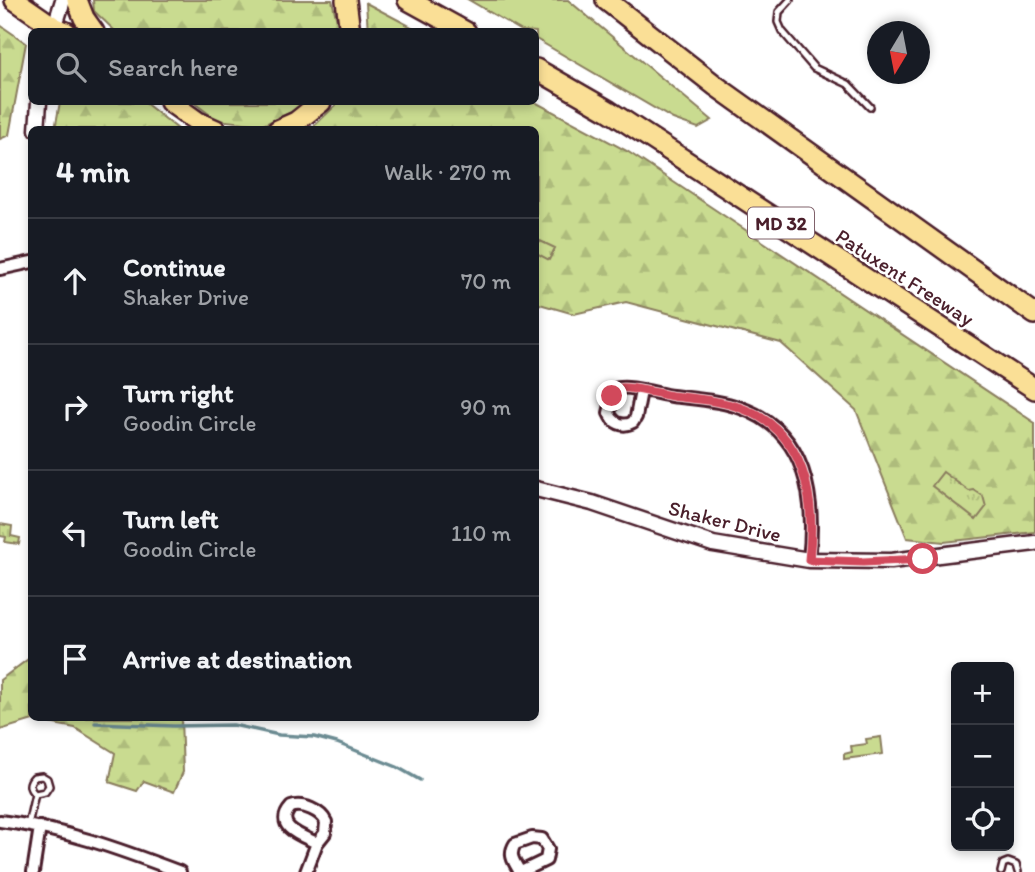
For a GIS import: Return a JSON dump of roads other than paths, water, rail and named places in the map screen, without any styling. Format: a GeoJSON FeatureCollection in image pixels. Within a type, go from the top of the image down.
{"type":"FeatureCollection","features":[{"type":"Feature","properties":{"kind":"highway"},"geometry":{"type":"LineString","coordinates":[[15,0],[54,28]]}},
{"type":"Feature","properties":{"kind":"highway"},"geometry":{"type":"LineString","coordinates":[[77,0],[83,18],[91,28]]}},
{"type":"Feature","properties":{"kind":"highway"},"geometry":{"type":"LineString","coordinates":[[346,0],[350,28]]}},
{"type":"Feature","properties":{"kind":"highway"},"geometry":{"type":"LineString","coordinates":[[408,0],[459,28]]}},
{"type":"Feature","properties":{"kind":"highway","name":"Patuxent Freeway"},"geometry":{"type":"LineString","coordinates":[[606,0],[716,86],[1035,314]]}},
{"type":"Feature","properties":{"kind":"highway","name":"Patuxent Freeway"},"geometry":{"type":"LineString","coordinates":[[539,71],[610,111],[1031,387]]}},
{"type":"Feature","properties":{"kind":"highway"},"geometry":{"type":"LineString","coordinates":[[174,105],[207,126]]}},
{"type":"Feature","properties":{"kind":"highway"},"geometry":{"type":"LineString","coordinates":[[287,126],[317,105]]}},
{"type":"Feature","properties":{"kind":"street"},"geometry":{"type":"LineString","coordinates":[[57,28],[63,0]]}},
{"type":"Feature","properties":{"kind":"street"},"geometry":{"type":"LineString","coordinates":[[37,126],[39,105]]}},
{"type":"Feature","properties":{"kind":"street"},"geometry":{"type":"LineString","coordinates":[[0,269],[28,263]]}},
{"type":"Feature","properties":{"kind":"street"},"geometry":{"type":"LineString","coordinates":[[641,391],[721,403],[755,414],[772,424],[794,452],[807,482],[811,518],[809,560]]}},
{"type":"Feature","properties":{"kind":"street","name":"Shaker Drive"},"geometry":{"type":"LineString","coordinates":[[539,490],[592,503],[712,544],[809,560],[891,561],[1035,543]]}},
{"type":"Feature","properties":{"kind":"street"},"geometry":{"type":"LineString","coordinates":[[0,821],[34,826],[103,843],[180,872]]}},
{"type":"Feature","properties":{"kind":"street"},"geometry":{"type":"LineString","coordinates":[[33,872],[34,826]]}},
{"type":"Feature","properties":{"kind":"street"},"geometry":{"type":"LineString","coordinates":[[306,872],[317,843]]}},
{"type":"Feature","properties":{"kind":"lane"},"geometry":{"type":"LineString","coordinates":[[790,0],[779,12],[778,22],[782,31],[814,68],[840,78],[870,107]]}},
{"type":"Feature","properties":{"kind":"lane"},"geometry":{"type":"LineString","coordinates":[[34,826],[35,794]]}},
{"type":"Feature","properties":{"kind":"lane"},"geometry":{"type":"LineString","coordinates":[[1001,872],[1003,864],[1008,862],[1016,865],[1018,872]]}},
{"type":"Feature","properties":{"kind":"waterway"},"geometry":{"type":"LineString","coordinates":[[95,723],[233,725],[279,735],[314,737],[337,743],[397,767],[420,780]]}}]}
